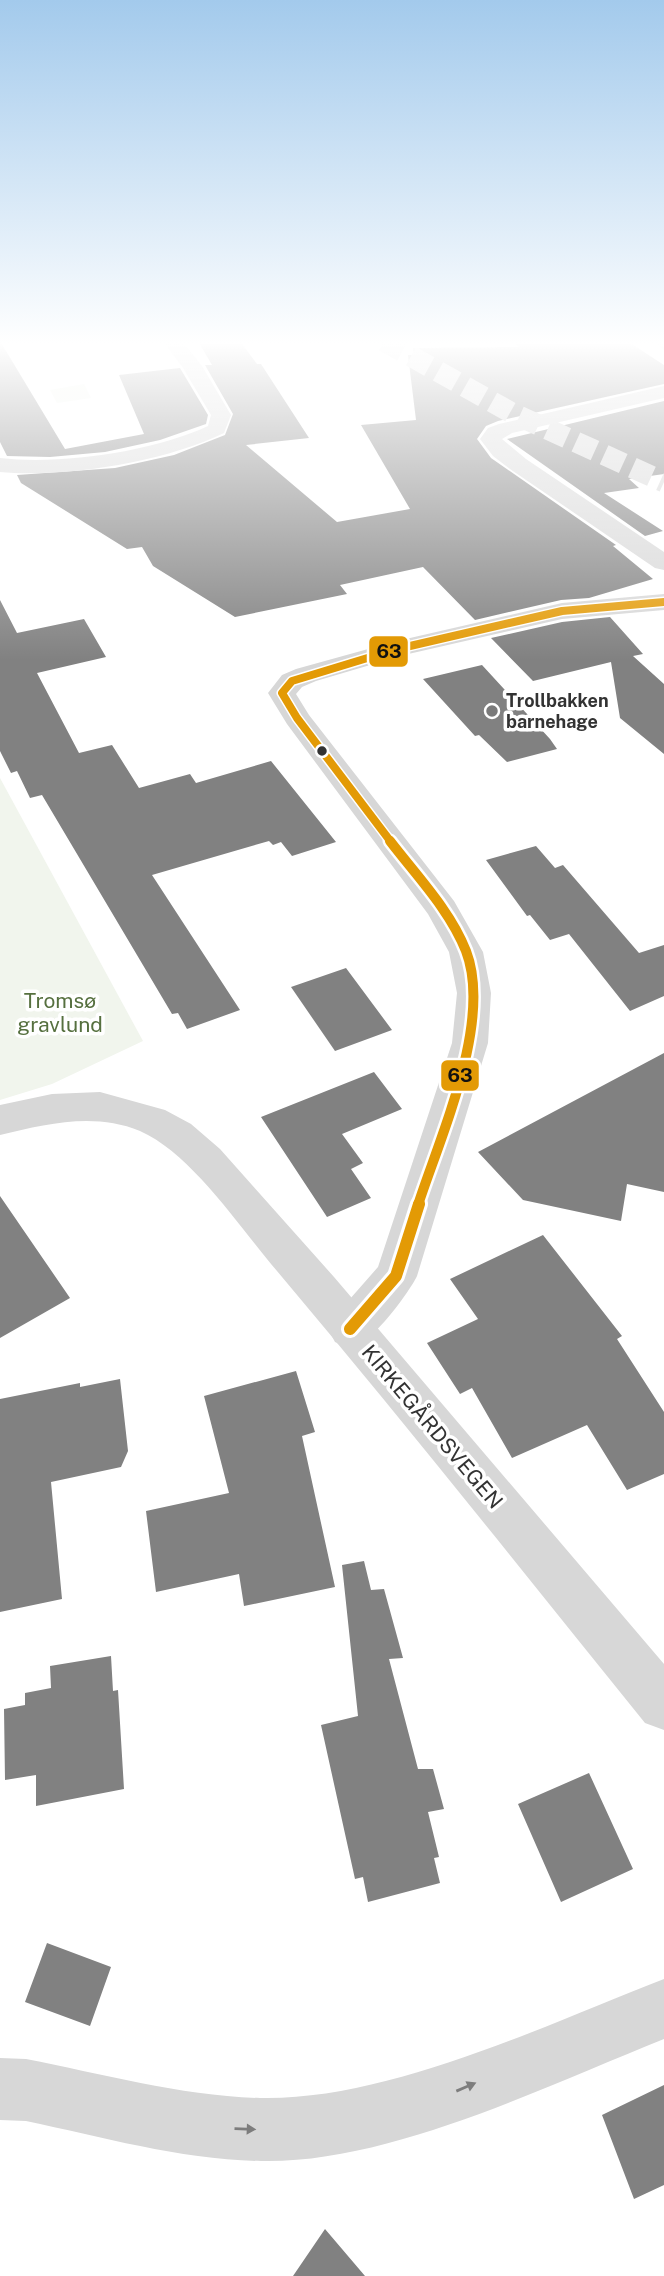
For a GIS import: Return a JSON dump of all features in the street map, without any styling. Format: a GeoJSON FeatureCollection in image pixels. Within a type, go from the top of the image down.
{"type":"FeatureCollection","features":[{"type":"Feature","properties":{"kind":"street"},"geometry":{"type":"LineString","coordinates":[[0,465],[24,468],[78,462],[159,447]]}},
{"type":"Feature","properties":{"kind":"street"},"geometry":{"type":"LineString","coordinates":[[498,447],[517,464],[664,563]]}},
{"type":"Feature","properties":{"kind":"street"},"geometry":{"type":"LineString","coordinates":[[350,1329],[396,1276],[470,1044],[474,993],[466,952],[442,909],[297,718],[282,693],[292,681],[306,675],[397,649],[562,611],[664,602]]}},
{"type":"Feature","properties":{"kind":"street","name":"KIRKEGÅRDSVEGEN"},"geometry":{"type":"LineString","coordinates":[[0,1120],[52,1108],[100,1106],[152,1121],[177,1135],[231,1188],[664,1704]]}},
{"type":"Feature","properties":{"kind":"street"},"geometry":{"type":"LineString","coordinates":[[0,2089],[26,2090],[216,2128],[264,2130],[327,2126],[445,2095],[664,2009]]}},
{"type":"Feature","properties":{"kind":"green space","name":"Tromsø gravlund"},"geometry":{"type":"Polygon","coordinates":[[[0,778],[143,1041],[52,1084],[0,1100],[0,778]]]}},
{"type":"Feature","properties":{"kind":"building"},"geometry":{"type":"Polygon","coordinates":[[[3,447],[127,447],[50,457],[7,456],[3,447]]]}},
{"type":"Feature","properties":{"kind":"building"},"geometry":{"type":"Polygon","coordinates":[[[194,447],[249,447],[337,522],[410,509],[374,447],[483,447],[491,458],[616,545],[613,546],[653,579],[589,598],[561,600],[475,620],[423,567],[340,585],[347,594],[235,617],[153,566],[142,547],[127,549],[21,483],[17,475],[115,468],[174,455],[194,447]]]}},
{"type":"Feature","properties":{"kind":"building"},"geometry":{"type":"Polygon","coordinates":[[[519,447],[664,447],[664,474],[629,479],[639,488],[604,493],[663,531],[645,536],[519,447]]]}},
{"type":"Feature","properties":{"kind":"building"},"geometry":{"type":"Polygon","coordinates":[[[0,600],[17,633],[84,619],[106,657],[37,673],[79,753],[112,745],[139,788],[190,774],[196,783],[271,761],[336,842],[292,856],[281,842],[273,845],[269,841],[152,875],[240,1010],[187,1029],[178,1013],[172,1014],[42,795],[30,798],[17,771],[11,773],[0,751],[0,600]]]}},
{"type":"Feature","properties":{"kind":"building"},"geometry":{"type":"Polygon","coordinates":[[[610,617],[643,654],[633,656],[664,684],[664,754],[620,718],[611,662],[533,681],[491,638],[562,622],[610,617]]]}},
{"type":"Feature","properties":{"kind":"building"},"geometry":{"type":"Polygon","coordinates":[[[482,665],[557,749],[507,762],[479,735],[475,736],[423,679],[482,665]]]}},
{"type":"Feature","properties":{"kind":"building"},"geometry":{"type":"Polygon","coordinates":[[[536,846],[555,868],[563,865],[639,953],[664,945],[664,996],[630,1011],[569,934],[550,940],[530,915],[527,916],[486,860],[536,846]]]}},
{"type":"Feature","properties":{"kind":"building"},"geometry":{"type":"Polygon","coordinates":[[[346,968],[392,1030],[335,1051],[291,987],[346,968]]]}},
{"type":"Feature","properties":{"kind":"building"},"geometry":{"type":"Polygon","coordinates":[[[664,1053],[664,1192],[627,1184],[621,1221],[523,1200],[478,1152],[664,1053]]]}},
{"type":"Feature","properties":{"kind":"building"},"geometry":{"type":"Polygon","coordinates":[[[374,1072],[402,1109],[342,1134],[363,1163],[351,1169],[371,1198],[327,1217],[261,1117],[374,1072]]]}},
{"type":"Feature","properties":{"kind":"building"},"geometry":{"type":"Polygon","coordinates":[[[0,1196],[70,1298],[0,1338],[0,1196]]]}},
{"type":"Feature","properties":{"kind":"building"},"geometry":{"type":"Polygon","coordinates":[[[543,1235],[622,1336],[617,1339],[664,1412],[664,1474],[627,1490],[587,1425],[512,1458],[472,1388],[460,1394],[427,1343],[478,1319],[450,1279],[543,1235]]]}},
{"type":"Feature","properties":{"kind":"building"},"geometry":{"type":"Polygon","coordinates":[[[296,1371],[315,1432],[302,1436],[335,1587],[244,1606],[239,1574],[156,1592],[146,1511],[229,1493],[204,1396],[296,1371]]]}},
{"type":"Feature","properties":{"kind":"building"},"geometry":{"type":"Polygon","coordinates":[[[120,1379],[128,1451],[121,1467],[51,1482],[62,1599],[0,1612],[0,1399],[80,1383],[80,1387],[120,1379]]]}},
{"type":"Feature","properties":{"kind":"building"},"geometry":{"type":"Polygon","coordinates":[[[364,1561],[371,1590],[384,1589],[403,1658],[389,1659],[418,1769],[433,1769],[444,1809],[428,1812],[439,1857],[434,1858],[440,1883],[368,1902],[363,1877],[355,1879],[321,1725],[358,1716],[342,1565],[364,1561]]]}},
{"type":"Feature","properties":{"kind":"building"},"geometry":{"type":"Polygon","coordinates":[[[111,1656],[113,1691],[118,1690],[124,1789],[36,1806],[36,1775],[5,1780],[4,1709],[25,1705],[25,1693],[51,1688],[50,1666],[111,1656]]]}},
{"type":"Feature","properties":{"kind":"building"},"geometry":{"type":"Polygon","coordinates":[[[589,1773],[633,1869],[561,1902],[518,1804],[589,1773]]]}},
{"type":"Feature","properties":{"kind":"building"},"geometry":{"type":"Polygon","coordinates":[[[47,1943],[111,1967],[90,2026],[25,2002],[47,1943]]]}},
{"type":"Feature","properties":{"kind":"building"},"geometry":{"type":"Polygon","coordinates":[[[664,2085],[664,2185],[634,2199],[602,2115],[664,2085]]]}},
{"type":"Feature","properties":{"kind":"building"},"geometry":{"type":"Polygon","coordinates":[[[325,2229],[365,2276],[293,2276],[325,2229]]]}},
{"type":"Feature","properties":{"kind":"tunnel"},"geometry":{"type":"LineString","coordinates":[[587,447],[664,482]]}},
{"type":"Feature","properties":{"kind":"transit line","name":"63"},"geometry":{"type":"LineString","coordinates":[[350,1329],[396,1276],[470,1043],[474,993],[466,952],[442,909],[297,718],[282,693],[292,681],[306,675],[397,649],[562,611],[664,602]]}},
{"type":"Feature","properties":{"kind":"place","name":"Trollbakken barnehage"},"geometry":{"type":"Point","coordinates":[492,711]}}]}
